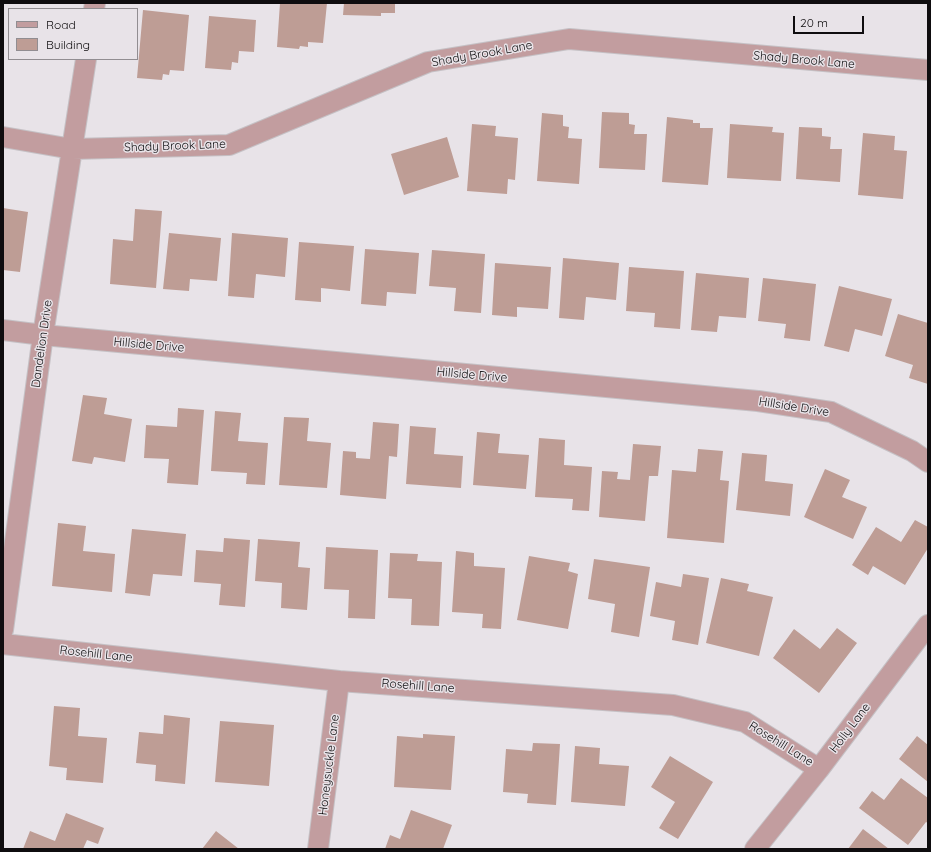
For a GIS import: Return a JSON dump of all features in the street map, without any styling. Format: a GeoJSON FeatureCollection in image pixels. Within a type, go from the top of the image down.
{"type":"FeatureCollection","features":[{"type":"Feature","properties":{"kind":"street","name":"Shady Brook Lane"},"geometry":{"type":"LineString","coordinates":[[3,137],[72,149],[229,145],[428,62],[570,39],[928,70]]}},
{"type":"Feature","properties":{"kind":"street","name":"Dandelion Drive"},"geometry":{"type":"LineString","coordinates":[[3,630],[43,335],[86,60]]}},
{"type":"Feature","properties":{"kind":"street","name":"Hillside Drive"},"geometry":{"type":"LineString","coordinates":[[3,330],[43,335],[758,401],[831,412],[912,451],[928,462]]}},
{"type":"Feature","properties":{"kind":"street","name":"Holly Lane"},"geometry":{"type":"LineString","coordinates":[[755,849],[928,625]]}},
{"type":"Feature","properties":{"kind":"street","name":"Rosehill Lane"},"geometry":{"type":"LineString","coordinates":[[3,644],[340,681],[673,705],[745,722],[819,768]]}},
{"type":"Feature","properties":{"kind":"street","name":"Honeysuckle Lane"},"geometry":{"type":"LineString","coordinates":[[318,849],[340,681]]}},
{"type":"Feature","properties":{"kind":"building"},"geometry":{"type":"Polygon","coordinates":[[[280,3],[327,3],[323,43],[308,42],[308,47],[300,46],[299,49],[277,47],[280,3]]]}},
{"type":"Feature","properties":{"kind":"building"},"geometry":{"type":"Polygon","coordinates":[[[344,3],[395,3],[395,13],[381,13],[381,16],[343,15],[344,3]]]}},
{"type":"Feature","properties":{"kind":"building"},"geometry":{"type":"Polygon","coordinates":[[[143,10],[189,15],[184,71],[170,70],[169,75],[163,74],[162,80],[137,78],[143,10]]]}},
{"type":"Feature","properties":{"kind":"building"},"geometry":{"type":"Polygon","coordinates":[[[209,16],[256,20],[254,52],[239,51],[238,63],[232,62],[231,70],[205,68],[209,16]]]}},
{"type":"Feature","properties":{"kind":"building"},"geometry":{"type":"Polygon","coordinates":[[[602,112],[629,113],[629,124],[635,125],[634,134],[647,134],[645,170],[599,168],[602,112]]]}},
{"type":"Feature","properties":{"kind":"building"},"geometry":{"type":"Polygon","coordinates":[[[542,113],[563,115],[563,126],[569,127],[568,138],[582,139],[579,184],[537,181],[542,113]]]}},
{"type":"Feature","properties":{"kind":"building"},"geometry":{"type":"Polygon","coordinates":[[[667,117],[693,120],[693,123],[700,123],[700,128],[713,128],[708,185],[662,182],[667,117]]]}},
{"type":"Feature","properties":{"kind":"building"},"geometry":{"type":"Polygon","coordinates":[[[472,124],[496,126],[495,136],[518,138],[515,180],[508,179],[507,194],[467,191],[472,124]]]}},
{"type":"Feature","properties":{"kind":"building"},"geometry":{"type":"Polygon","coordinates":[[[730,124],[773,127],[772,132],[784,133],[781,181],[727,178],[730,124]]]}},
{"type":"Feature","properties":{"kind":"building"},"geometry":{"type":"Polygon","coordinates":[[[799,127],[822,128],[822,136],[831,137],[830,149],[842,149],[840,182],[796,179],[799,127]]]}},
{"type":"Feature","properties":{"kind":"building"},"geometry":{"type":"Polygon","coordinates":[[[863,133],[895,136],[894,150],[907,151],[903,199],[858,195],[863,133]]]}},
{"type":"Feature","properties":{"kind":"building"},"geometry":{"type":"Polygon","coordinates":[[[447,137],[459,177],[404,195],[391,154],[447,137]]]}},
{"type":"Feature","properties":{"kind":"building"},"geometry":{"type":"Polygon","coordinates":[[[3,208],[28,212],[20,272],[3,270],[3,208]]]}},
{"type":"Feature","properties":{"kind":"building"},"geometry":{"type":"Polygon","coordinates":[[[135,209],[162,211],[156,288],[110,284],[113,239],[133,241],[135,209]]]}},
{"type":"Feature","properties":{"kind":"building"},"geometry":{"type":"Polygon","coordinates":[[[169,233],[221,238],[217,281],[190,279],[189,291],[163,289],[169,233]]]}},
{"type":"Feature","properties":{"kind":"building"},"geometry":{"type":"Polygon","coordinates":[[[232,233],[288,238],[285,277],[256,274],[254,298],[228,296],[232,233]]]}},
{"type":"Feature","properties":{"kind":"building"},"geometry":{"type":"Polygon","coordinates":[[[299,242],[354,246],[350,291],[321,288],[321,302],[295,300],[299,242]]]}},
{"type":"Feature","properties":{"kind":"building"},"geometry":{"type":"Polygon","coordinates":[[[365,249],[419,253],[416,294],[387,292],[386,306],[361,304],[365,249]]]}},
{"type":"Feature","properties":{"kind":"building"},"geometry":{"type":"Polygon","coordinates":[[[432,250],[485,254],[481,313],[454,311],[456,288],[429,286],[432,250]]]}},
{"type":"Feature","properties":{"kind":"building"},"geometry":{"type":"Polygon","coordinates":[[[563,258],[619,263],[616,300],[586,297],[584,320],[559,318],[563,258]]]}},
{"type":"Feature","properties":{"kind":"building"},"geometry":{"type":"Polygon","coordinates":[[[495,263],[551,267],[548,309],[517,307],[517,317],[492,315],[495,263]]]}},
{"type":"Feature","properties":{"kind":"building"},"geometry":{"type":"Polygon","coordinates":[[[629,267],[684,271],[680,329],[654,327],[655,313],[626,311],[629,267]]]}},
{"type":"Feature","properties":{"kind":"building"},"geometry":{"type":"Polygon","coordinates":[[[696,273],[749,278],[746,318],[719,316],[717,332],[691,330],[696,273]]]}},
{"type":"Feature","properties":{"kind":"building"},"geometry":{"type":"Polygon","coordinates":[[[763,278],[816,284],[810,341],[784,338],[786,324],[758,321],[763,278]]]}},
{"type":"Feature","properties":{"kind":"building"},"geometry":{"type":"Polygon","coordinates":[[[839,286],[892,299],[882,336],[855,329],[849,352],[824,346],[839,286]]]}},
{"type":"Feature","properties":{"kind":"building"},"geometry":{"type":"Polygon","coordinates":[[[898,314],[928,323],[928,384],[909,378],[913,365],[885,356],[898,314]]]}},
{"type":"Feature","properties":{"kind":"building"},"geometry":{"type":"Polygon","coordinates":[[[83,395],[107,398],[104,414],[132,419],[125,462],[94,457],[92,464],[72,461],[83,395]]]}},
{"type":"Feature","properties":{"kind":"building"},"geometry":{"type":"Polygon","coordinates":[[[178,408],[204,410],[198,485],[167,483],[169,459],[144,458],[146,425],[177,427],[178,408]]]}},
{"type":"Feature","properties":{"kind":"building"},"geometry":{"type":"Polygon","coordinates":[[[215,411],[241,413],[238,441],[268,443],[265,485],[246,484],[247,473],[211,471],[215,411]]]}},
{"type":"Feature","properties":{"kind":"building"},"geometry":{"type":"Polygon","coordinates":[[[284,417],[309,418],[307,441],[331,443],[327,488],[279,485],[284,417]]]}},
{"type":"Feature","properties":{"kind":"building"},"geometry":{"type":"Polygon","coordinates":[[[373,422],[399,424],[397,457],[389,456],[386,499],[340,495],[343,451],[356,452],[356,458],[370,459],[373,422]]]}},
{"type":"Feature","properties":{"kind":"building"},"geometry":{"type":"Polygon","coordinates":[[[410,426],[436,428],[434,454],[463,456],[461,488],[406,484],[410,426]]]}},
{"type":"Feature","properties":{"kind":"building"},"geometry":{"type":"Polygon","coordinates":[[[477,432],[500,434],[498,453],[529,455],[526,489],[473,485],[477,432]]]}},
{"type":"Feature","properties":{"kind":"building"},"geometry":{"type":"Polygon","coordinates":[[[539,438],[565,440],[564,465],[592,467],[589,511],[572,510],[573,499],[535,497],[539,438]]]}},
{"type":"Feature","properties":{"kind":"building"},"geometry":{"type":"Polygon","coordinates":[[[633,444],[661,446],[658,476],[649,476],[645,521],[599,517],[602,471],[618,472],[617,479],[630,480],[633,444]]]}},
{"type":"Feature","properties":{"kind":"building"},"geometry":{"type":"Polygon","coordinates":[[[698,449],[723,451],[720,480],[729,481],[724,543],[667,538],[672,470],[696,472],[698,449]]]}},
{"type":"Feature","properties":{"kind":"building"},"geometry":{"type":"Polygon","coordinates":[[[742,453],[767,455],[765,481],[793,484],[790,516],[736,510],[742,453]]]}},
{"type":"Feature","properties":{"kind":"building"},"geometry":{"type":"Polygon","coordinates":[[[825,469],[850,480],[842,497],[867,507],[853,539],[804,517],[825,469]]]}},
{"type":"Feature","properties":{"kind":"building"},"geometry":{"type":"Polygon","coordinates":[[[915,520],[928,527],[928,548],[905,585],[873,566],[868,575],[852,565],[876,527],[901,542],[915,520]]]}},
{"type":"Feature","properties":{"kind":"building"},"geometry":{"type":"Polygon","coordinates":[[[58,523],[86,526],[83,551],[115,554],[112,592],[52,586],[58,523]]]}},
{"type":"Feature","properties":{"kind":"building"},"geometry":{"type":"Polygon","coordinates":[[[132,529],[186,534],[182,576],[153,574],[150,596],[125,593],[132,529]]]}},
{"type":"Feature","properties":{"kind":"building"},"geometry":{"type":"Polygon","coordinates":[[[224,538],[250,540],[245,607],[219,605],[221,584],[194,582],[196,550],[223,552],[224,538]]]}},
{"type":"Feature","properties":{"kind":"building"},"geometry":{"type":"Polygon","coordinates":[[[258,539],[300,542],[298,567],[310,568],[307,610],[281,608],[282,583],[255,581],[258,539]]]}},
{"type":"Feature","properties":{"kind":"building"},"geometry":{"type":"Polygon","coordinates":[[[326,547],[378,550],[375,619],[348,618],[349,590],[324,589],[326,547]]]}},
{"type":"Feature","properties":{"kind":"building"},"geometry":{"type":"Polygon","coordinates":[[[456,551],[474,553],[474,566],[505,568],[501,629],[482,628],[483,614],[452,612],[456,551]]]}},
{"type":"Feature","properties":{"kind":"building"},"geometry":{"type":"Polygon","coordinates":[[[390,553],[418,554],[417,561],[442,562],[439,626],[411,625],[412,599],[388,598],[390,553]]]}},
{"type":"Feature","properties":{"kind":"building"},"geometry":{"type":"Polygon","coordinates":[[[529,556],[570,563],[568,571],[578,574],[568,629],[517,620],[529,556]]]}},
{"type":"Feature","properties":{"kind":"building"},"geometry":{"type":"Polygon","coordinates":[[[594,559],[650,567],[639,637],[611,632],[615,604],[588,599],[594,559]]]}},
{"type":"Feature","properties":{"kind":"building"},"geometry":{"type":"Polygon","coordinates":[[[683,574],[709,578],[698,645],[672,640],[675,621],[650,616],[656,582],[681,587],[683,574]]]}},
{"type":"Feature","properties":{"kind":"building"},"geometry":{"type":"Polygon","coordinates":[[[721,578],[749,584],[747,591],[773,597],[759,656],[706,643],[721,578]]]}},
{"type":"Feature","properties":{"kind":"building"},"geometry":{"type":"Polygon","coordinates":[[[837,628],[857,643],[819,693],[773,658],[794,629],[820,649],[837,628]]]}},
{"type":"Feature","properties":{"kind":"building"},"geometry":{"type":"Polygon","coordinates":[[[54,706],[80,708],[78,736],[107,738],[103,783],[66,780],[67,768],[49,766],[54,706]]]}},
{"type":"Feature","properties":{"kind":"building"},"geometry":{"type":"Polygon","coordinates":[[[164,715],[190,718],[185,784],[155,781],[156,765],[136,763],[139,732],[163,734],[164,715]]]}},
{"type":"Feature","properties":{"kind":"building"},"geometry":{"type":"Polygon","coordinates":[[[220,721],[274,725],[269,786],[215,782],[220,721]]]}},
{"type":"Feature","properties":{"kind":"building"},"geometry":{"type":"Polygon","coordinates":[[[423,734],[455,736],[451,790],[394,787],[397,736],[423,738],[423,734]]]}},
{"type":"Feature","properties":{"kind":"building"},"geometry":{"type":"Polygon","coordinates":[[[917,736],[928,745],[928,782],[899,759],[917,736]]]}},
{"type":"Feature","properties":{"kind":"building"},"geometry":{"type":"Polygon","coordinates":[[[533,743],[560,744],[556,805],[527,803],[528,794],[503,792],[506,749],[532,751],[533,743]]]}},
{"type":"Feature","properties":{"kind":"building"},"geometry":{"type":"Polygon","coordinates":[[[575,746],[600,748],[599,764],[629,766],[625,806],[571,802],[575,746]]]}},
{"type":"Feature","properties":{"kind":"building"},"geometry":{"type":"Polygon","coordinates":[[[670,756],[713,782],[678,839],[659,828],[675,802],[651,787],[670,756]]]}},
{"type":"Feature","properties":{"kind":"building"},"geometry":{"type":"Polygon","coordinates":[[[901,778],[928,798],[928,823],[926,822],[908,845],[859,808],[872,791],[884,800],[901,778]]]}},
{"type":"Feature","properties":{"kind":"building"},"geometry":{"type":"Polygon","coordinates":[[[411,810],[452,825],[443,849],[385,849],[390,835],[400,839],[411,810]]]}},
{"type":"Feature","properties":{"kind":"building"},"geometry":{"type":"Polygon","coordinates":[[[66,813],[104,828],[98,844],[87,840],[83,849],[23,849],[30,831],[55,841],[66,813]]]}},
{"type":"Feature","properties":{"kind":"building"},"geometry":{"type":"Polygon","coordinates":[[[863,829],[889,849],[848,849],[863,829]]]}},
{"type":"Feature","properties":{"kind":"building"},"geometry":{"type":"Polygon","coordinates":[[[216,831],[239,849],[202,849],[216,831]]]}}]}
